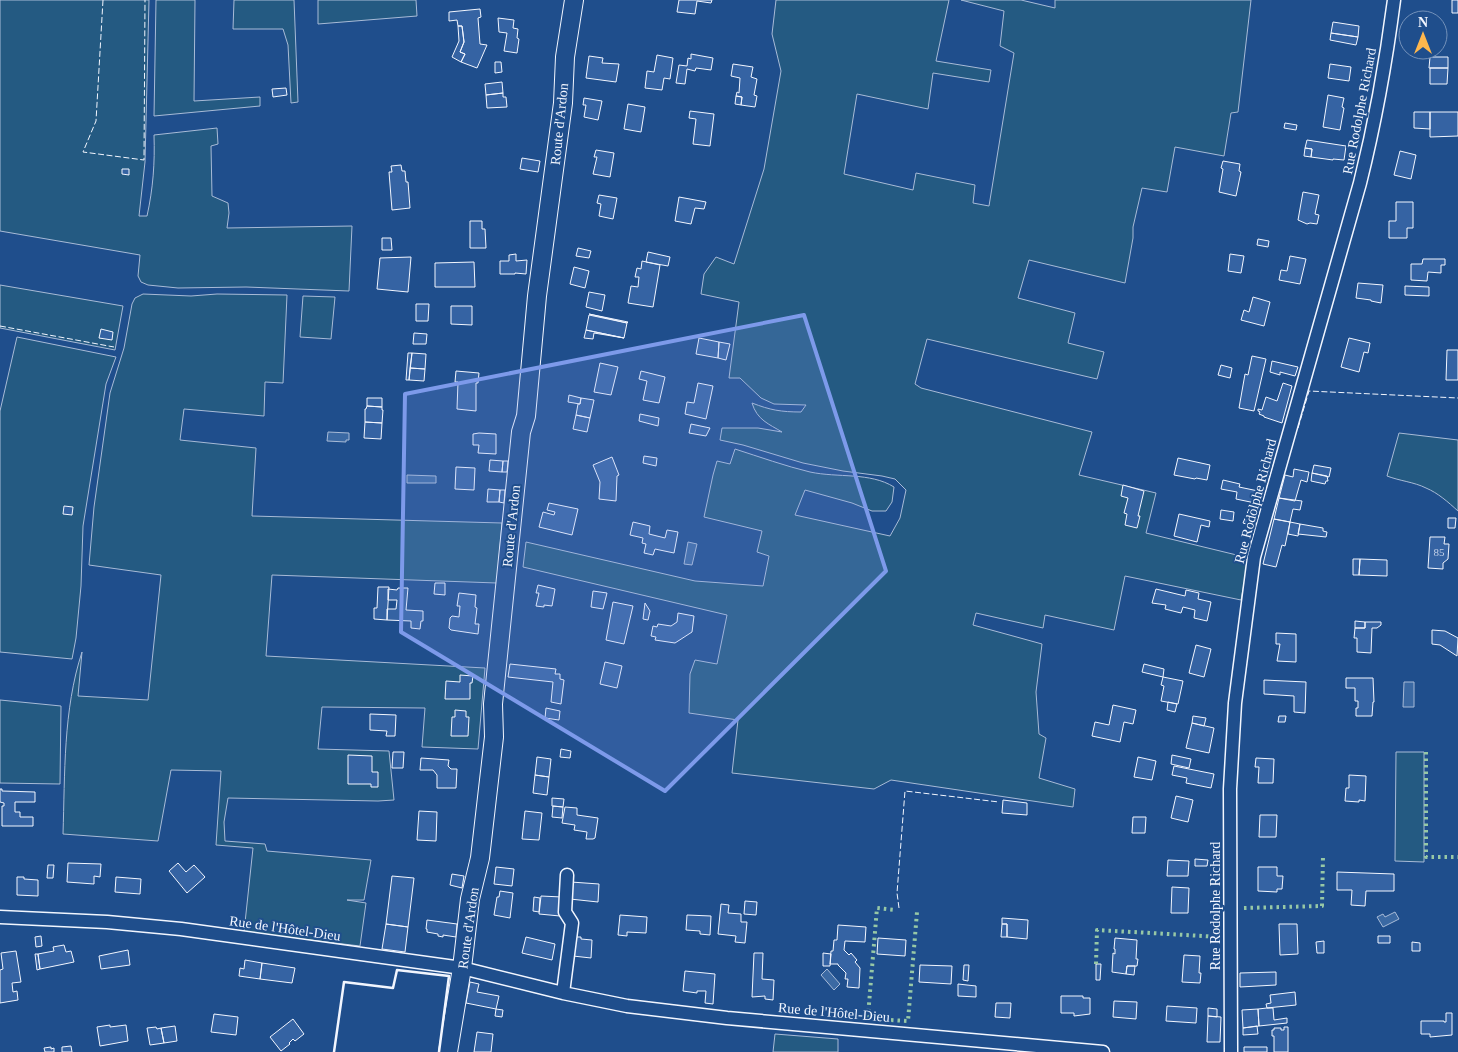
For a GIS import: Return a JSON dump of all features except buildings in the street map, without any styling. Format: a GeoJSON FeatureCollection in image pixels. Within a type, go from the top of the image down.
{"type":"FeatureCollection","features":[{"type":"Feature","properties":{"kind":"street","name":"Route d'Ardon"},"geometry":{"type":"LineString","coordinates":[[448,1052],[462,968],[470,899],[480,858],[486,815],[494,738],[493,704],[521,432],[526,416],[538,296],[563,103],[565,57],[574,0]]}},
{"type":"Feature","properties":{"kind":"street","name":"Rue Rodolphe Richard"},"geometry":{"type":"LineString","coordinates":[[1231,1052],[1230,790],[1235,703],[1254,557],[1370,144],[1385,64],[1394,0]]}},
{"type":"Feature","properties":{"kind":"street"},"geometry":{"type":"LineString","coordinates":[[563,993],[572,923],[566,912],[567,875]]}},
{"type":"Feature","properties":{"kind":"street","name":"Rue de l'Hôtel-Dieu"},"geometry":{"type":"LineString","coordinates":[[0,918],[107,922],[181,929],[462,968],[563,993],[627,1006],[727,1018],[1103,1052]]}},
{"type":"Feature","properties":{"kind":"highlighted area"},"geometry":{"type":"Polygon","coordinates":[[[804,315],[886,571],[665,791],[401,632],[405,394],[804,315]]]}},
{"type":"Feature","properties":{"kind":"shaded area"},"geometry":{"type":"Polygon","coordinates":[[[0,0],[149,0],[145,162],[139,216],[147,216],[149,206],[153,176],[154,135],[217,128],[218,144],[211,146],[212,196],[228,203],[227,228],[352,226],[349,291],[246,287],[178,288],[148,285],[141,282],[138,276],[140,255],[0,231],[0,0]]]}},
{"type":"Feature","properties":{"kind":"shaded area"},"geometry":{"type":"Polygon","coordinates":[[[156,0],[195,0],[194,101],[260,97],[260,106],[154,116],[156,0]]]}},
{"type":"Feature","properties":{"kind":"shaded area"},"geometry":{"type":"Polygon","coordinates":[[[234,0],[294,0],[298,102],[291,103],[288,45],[283,29],[233,29],[234,0]]]}},
{"type":"Feature","properties":{"kind":"shaded area"},"geometry":{"type":"Polygon","coordinates":[[[318,0],[416,0],[417,16],[318,24],[318,0]]]}},
{"type":"Feature","properties":{"kind":"shaded area"},"geometry":{"type":"Polygon","coordinates":[[[776,0],[949,0],[936,61],[991,70],[989,82],[933,73],[928,109],[857,94],[844,174],[913,190],[916,173],[975,185],[973,203],[989,206],[1014,53],[1000,46],[1004,11],[961,0],[1021,0],[1055,8],[1055,0],[1251,0],[1238,112],[1231,113],[1224,156],[1175,147],[1167,192],[1142,188],[1133,227],[1133,238],[1125,283],[1029,260],[1018,298],[1075,313],[1068,343],[1104,352],[1097,379],[927,339],[915,384],[921,388],[1092,432],[1079,475],[1156,493],[1146,533],[1249,558],[1241,600],[1125,576],[1114,630],[1045,615],[1043,628],[976,613],[973,625],[1042,644],[1036,692],[1039,734],[1046,738],[1039,778],[1075,789],[1073,807],[891,780],[874,789],[732,773],[738,720],[689,713],[690,674],[695,660],[717,664],[727,615],[523,567],[526,542],[695,581],[763,586],[769,556],[757,552],[762,531],[704,517],[717,461],[730,464],[735,449],[810,472],[864,477],[885,482],[894,487],[892,502],[886,511],[872,511],[852,503],[805,490],[795,515],[890,536],[900,518],[906,490],[895,479],[803,463],[720,440],[722,428],[758,428],[782,432],[760,418],[752,403],[776,410],[794,412],[801,412],[806,405],[774,404],[761,398],[740,378],[729,378],[739,302],[701,294],[704,274],[716,257],[734,264],[764,169],[781,71],[772,34],[776,0]]]}},
{"type":"Feature","properties":{"kind":"shaded area"},"geometry":{"type":"Polygon","coordinates":[[[0,285],[123,306],[115,350],[0,328],[0,285]]]}},
{"type":"Feature","properties":{"kind":"shaded area"},"geometry":{"type":"Polygon","coordinates":[[[143,294],[191,296],[217,294],[287,295],[283,383],[265,382],[264,416],[184,409],[180,440],[256,448],[252,516],[502,523],[497,583],[272,575],[266,656],[485,668],[478,749],[422,747],[425,708],[322,707],[318,749],[389,751],[394,800],[228,798],[224,822],[225,841],[265,844],[267,851],[371,860],[364,900],[347,900],[366,903],[360,946],[244,932],[253,848],[216,845],[221,771],[171,770],[158,841],[63,834],[68,719],[71,696],[82,652],[78,696],[148,700],[161,575],[89,565],[94,507],[110,393],[124,348],[132,304],[135,298],[143,294]]]}},
{"type":"Feature","properties":{"kind":"shaded area"},"geometry":{"type":"Polygon","coordinates":[[[303,296],[335,297],[331,339],[300,337],[303,296]]]}},
{"type":"Feature","properties":{"kind":"shaded area"},"geometry":{"type":"Polygon","coordinates":[[[17,337],[116,357],[106,384],[83,526],[81,586],[72,659],[0,652],[0,411],[17,337]]]}},
{"type":"Feature","properties":{"kind":"shaded area"},"geometry":{"type":"Polygon","coordinates":[[[328,432],[349,433],[349,440],[346,440],[346,442],[327,441],[328,432]]]}},
{"type":"Feature","properties":{"kind":"shaded area"},"geometry":{"type":"Polygon","coordinates":[[[1399,433],[1458,440],[1458,511],[1430,490],[1417,484],[1387,476],[1399,433]]]}},
{"type":"Feature","properties":{"kind":"shaded area"},"geometry":{"type":"Polygon","coordinates":[[[407,475],[436,476],[436,483],[407,483],[407,475]]]}},
{"type":"Feature","properties":{"kind":"shaded area"},"geometry":{"type":"Polygon","coordinates":[[[688,542],[697,544],[692,565],[684,564],[688,542]]]}},
{"type":"Feature","properties":{"kind":"shaded area"},"geometry":{"type":"Polygon","coordinates":[[[1404,682],[1414,682],[1414,707],[1403,707],[1404,682]]]}},
{"type":"Feature","properties":{"kind":"shaded area"},"geometry":{"type":"Polygon","coordinates":[[[0,700],[61,706],[60,784],[0,783],[0,700]]]}},
{"type":"Feature","properties":{"kind":"shaded area"},"geometry":{"type":"Polygon","coordinates":[[[1396,752],[1424,752],[1424,862],[1395,861],[1396,752]]]}},
{"type":"Feature","properties":{"kind":"shaded area"},"geometry":{"type":"Polygon","coordinates":[[[1395,912],[1399,919],[1383,927],[1377,917],[1383,914],[1385,917],[1395,912]]]}},
{"type":"Feature","properties":{"kind":"shaded area"},"geometry":{"type":"Polygon","coordinates":[[[827,969],[840,984],[834,990],[821,975],[827,969]]]}},
{"type":"Feature","properties":{"kind":"shaded area"},"geometry":{"type":"Polygon","coordinates":[[[775,1034],[838,1039],[838,1052],[773,1052],[775,1034]]]}},
{"type":"Feature","properties":{"kind":"hedge"},"geometry":{"type":"LineString","coordinates":[[1426,752],[1426,857],[1458,857]]}},
{"type":"Feature","properties":{"kind":"hedge"},"geometry":{"type":"LineString","coordinates":[[1244,908],[1322,906],[1323,856]]}},
{"type":"Feature","properties":{"kind":"hedge"},"geometry":{"type":"LineString","coordinates":[[882,1020],[868,1016],[877,908],[895,910]]}},
{"type":"Feature","properties":{"kind":"hedge"},"geometry":{"type":"LineString","coordinates":[[891,1020],[908,1021],[917,912]]}},
{"type":"Feature","properties":{"kind":"hedge"},"geometry":{"type":"LineString","coordinates":[[1096,964],[1097,930],[1221,937]]}},
{"type":"Feature","properties":{"kind":"fence"},"geometry":{"type":"LineString","coordinates":[[103,0],[96,121],[83,152],[144,160],[145,0]]}},
{"type":"Feature","properties":{"kind":"fence"},"geometry":{"type":"LineString","coordinates":[[0,326],[114,347]]}},
{"type":"Feature","properties":{"kind":"fence"},"geometry":{"type":"LineString","coordinates":[[1298,428],[1309,391],[1458,398]]}},
{"type":"Feature","properties":{"kind":"fence"},"geometry":{"type":"LineString","coordinates":[[899,908],[897,893],[905,791],[999,802]]}},
{"type":"Feature","properties":{"kind":"wall"},"geometry":{"type":"LineString","coordinates":[[334,1052],[344,982],[393,988],[397,970],[449,976],[439,1052]]}}]}
